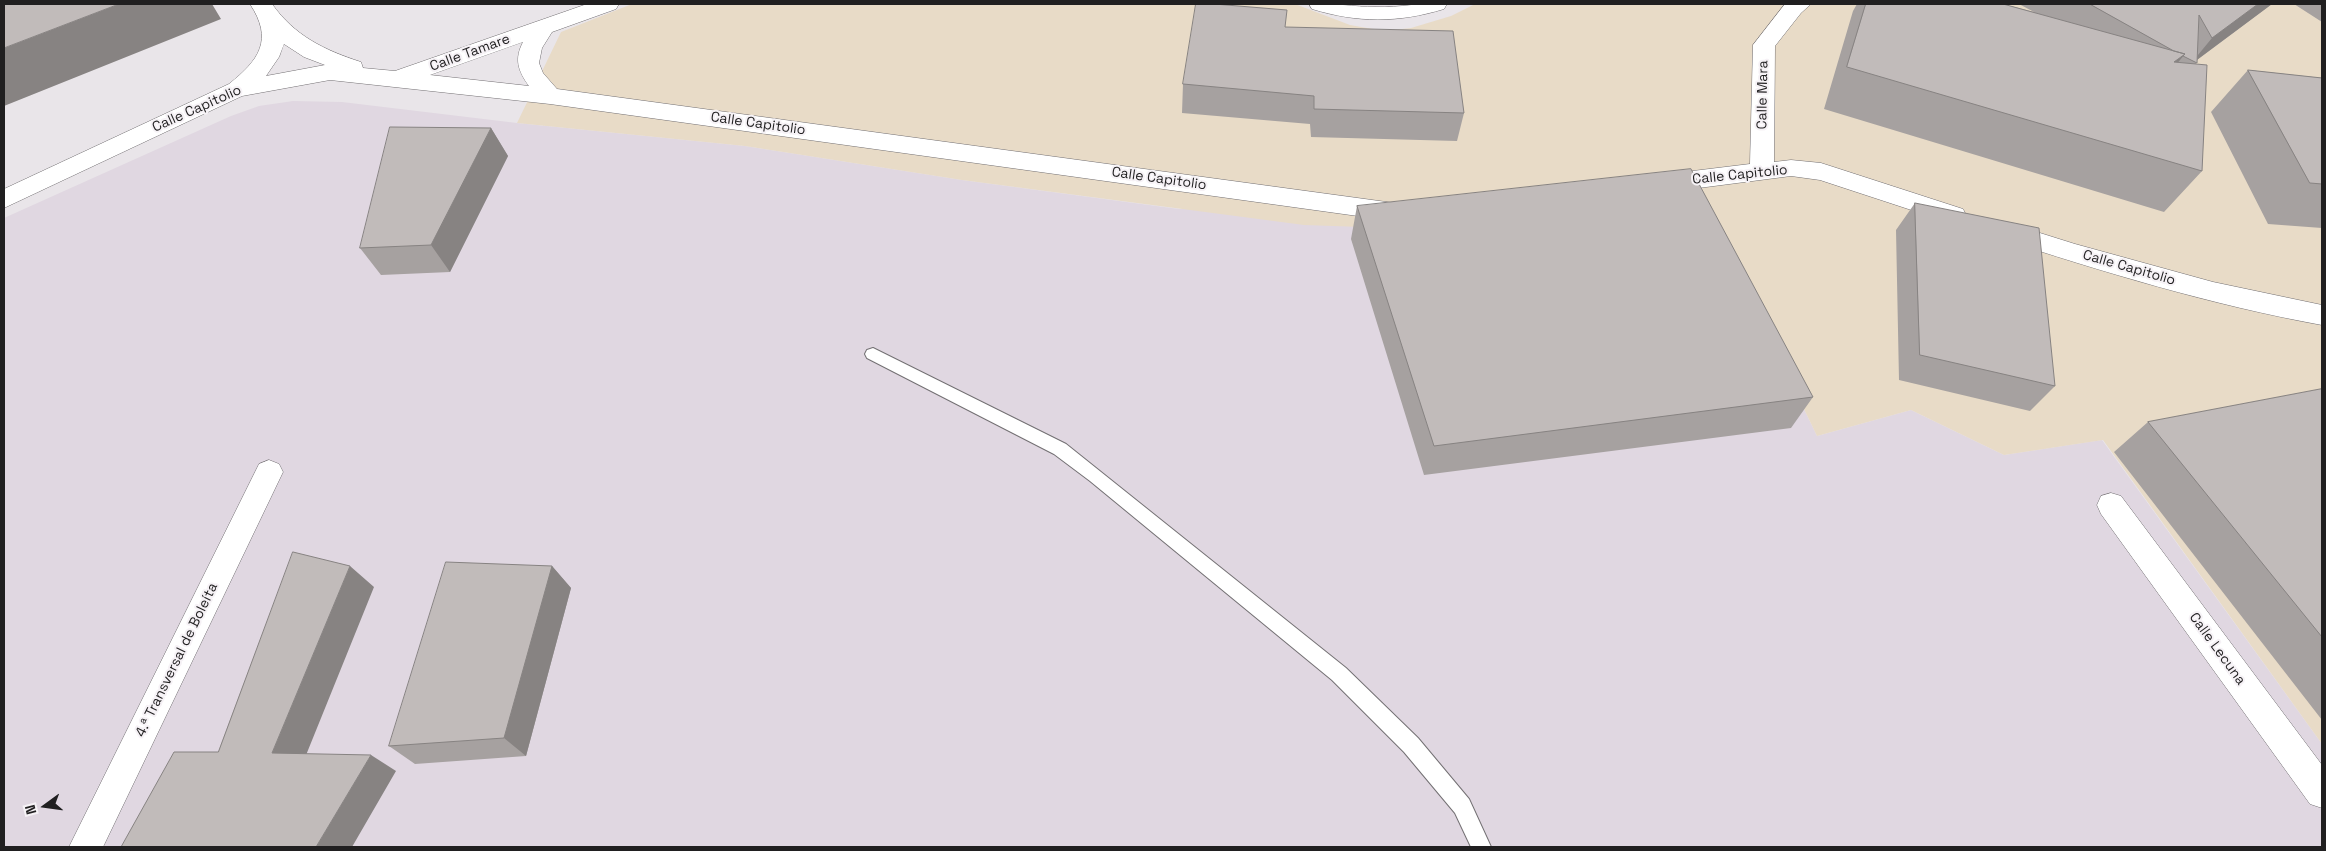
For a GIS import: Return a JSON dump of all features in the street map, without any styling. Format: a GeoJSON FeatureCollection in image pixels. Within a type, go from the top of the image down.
{"type":"FeatureCollection","features":[{"type":"Feature","properties":{"kind":"street","name":"Calle Tamare"},"geometry":{"type":"LineString","coordinates":[[396,80],[608,4]]}},
{"type":"Feature","properties":{"kind":"street"},"geometry":{"type":"LineString","coordinates":[[1320,4],[1342,12],[1388,15],[1436,4]]}},
{"type":"Feature","properties":{"kind":"street","name":"Calle Mara"},"geometry":{"type":"LineString","coordinates":[[1762,170],[1764,45],[1793,8],[1800,4]]}},
{"type":"Feature","properties":{"kind":"street"},"geometry":{"type":"LineString","coordinates":[[265,9],[288,38],[308,50],[330,60],[396,80]]}},
{"type":"Feature","properties":{"kind":"street"},"geometry":{"type":"LineString","coordinates":[[237,89],[255,76],[267,58],[273,42],[265,9]]}},
{"type":"Feature","properties":{"kind":"street","name":"Calle Tamare"},"geometry":{"type":"LineString","coordinates":[[544,27],[532,44],[527,60],[533,77],[550,96]]}},
{"type":"Feature","properties":{"kind":"street","name":"Calle Capitolio"},"geometry":{"type":"LineString","coordinates":[[4,199],[237,89],[330,72],[550,96],[1396,212],[1414,211]]}},
{"type":"Feature","properties":{"kind":"street","name":"Calle Capitolio"},"geometry":{"type":"LineString","coordinates":[[1634,188],[1762,170],[1791,168],[1821,172],[2074,253],[2213,292],[2322,315]]}},
{"type":"Feature","properties":{"kind":"street","name":"4.ª Transversal de Boleíta"},"geometry":{"type":"LineString","coordinates":[[86,847],[269,472]]}},
{"type":"Feature","properties":{"kind":"street","name":"Calle Lecuna"},"geometry":{"type":"LineString","coordinates":[[2111,505],[2322,792]]}},
{"type":"Feature","properties":{"kind":"lane"},"geometry":{"type":"LineString","coordinates":[[873,354],[1060,448],[1096,476],[1339,674],[1411,745],[1462,806],[1481,847]]}},
{"type":"Feature","properties":{"kind":"shaded area"},"geometry":{"type":"Polygon","coordinates":[[[632,4],[1295,4],[1350,25],[1384,31],[1411,28],[1451,16],[1475,4],[2322,4],[2322,744],[2103,440],[2004,455],[1911,410],[1817,436],[1705,204],[1362,227],[1304,225],[962,180],[745,146],[517,123],[561,32],[632,4]]]}},
{"type":"Feature","properties":{"kind":"shaded area"},"geometry":{"type":"Polygon","coordinates":[[[293,101],[342,102],[517,123],[745,146],[962,180],[1179,209],[1705,204],[1817,436],[1911,410],[2004,455],[2102,440],[2322,744],[2322,847],[4,847],[4,218],[231,116],[259,106],[293,101]]]}},
{"type":"Feature","properties":{"kind":"building"},"geometry":{"type":"Polygon","coordinates":[[[4,4],[119,4],[4,48],[4,4]]]}},
{"type":"Feature","properties":{"kind":"building"},"geometry":{"type":"Polygon","coordinates":[[[1196,4],[1287,10],[1285,27],[1453,31],[1464,113],[1314,109],[1314,96],[1183,84],[1196,4]]]}},
{"type":"Feature","properties":{"kind":"building"},"geometry":{"type":"Polygon","coordinates":[[[1866,4],[2003,4],[2185,54],[2174,62],[2207,65],[2202,171],[1847,67],[1866,4]]]}},
{"type":"Feature","properties":{"kind":"building"},"geometry":{"type":"Polygon","coordinates":[[[2090,4],[2258,4],[2212,38],[2199,15],[2197,63],[2183,56],[2185,54],[2174,51],[2090,4]]]}},
{"type":"Feature","properties":{"kind":"building"},"geometry":{"type":"Polygon","coordinates":[[[2248,70],[2322,78],[2322,184],[2310,183],[2248,70]]]}},
{"type":"Feature","properties":{"kind":"building"},"geometry":{"type":"Polygon","coordinates":[[[390,127],[491,128],[431,245],[360,248],[390,127]]]}},
{"type":"Feature","properties":{"kind":"building"},"geometry":{"type":"Polygon","coordinates":[[[1691,169],[1813,397],[1434,446],[1357,206],[1691,169]]]}},
{"type":"Feature","properties":{"kind":"building"},"geometry":{"type":"Polygon","coordinates":[[[1915,203],[2039,228],[2055,386],[1920,355],[1915,203]]]}},
{"type":"Feature","properties":{"kind":"building"},"geometry":{"type":"Polygon","coordinates":[[[2322,389],[2322,637],[2148,422],[2322,389]]]}},
{"type":"Feature","properties":{"kind":"building"},"geometry":{"type":"Polygon","coordinates":[[[293,552],[350,566],[272,753],[371,755],[316,847],[121,847],[174,752],[218,752],[293,552]]]}},
{"type":"Feature","properties":{"kind":"building"},"geometry":{"type":"Polygon","coordinates":[[[446,562],[552,566],[504,738],[389,746],[446,562]]]}}]}
